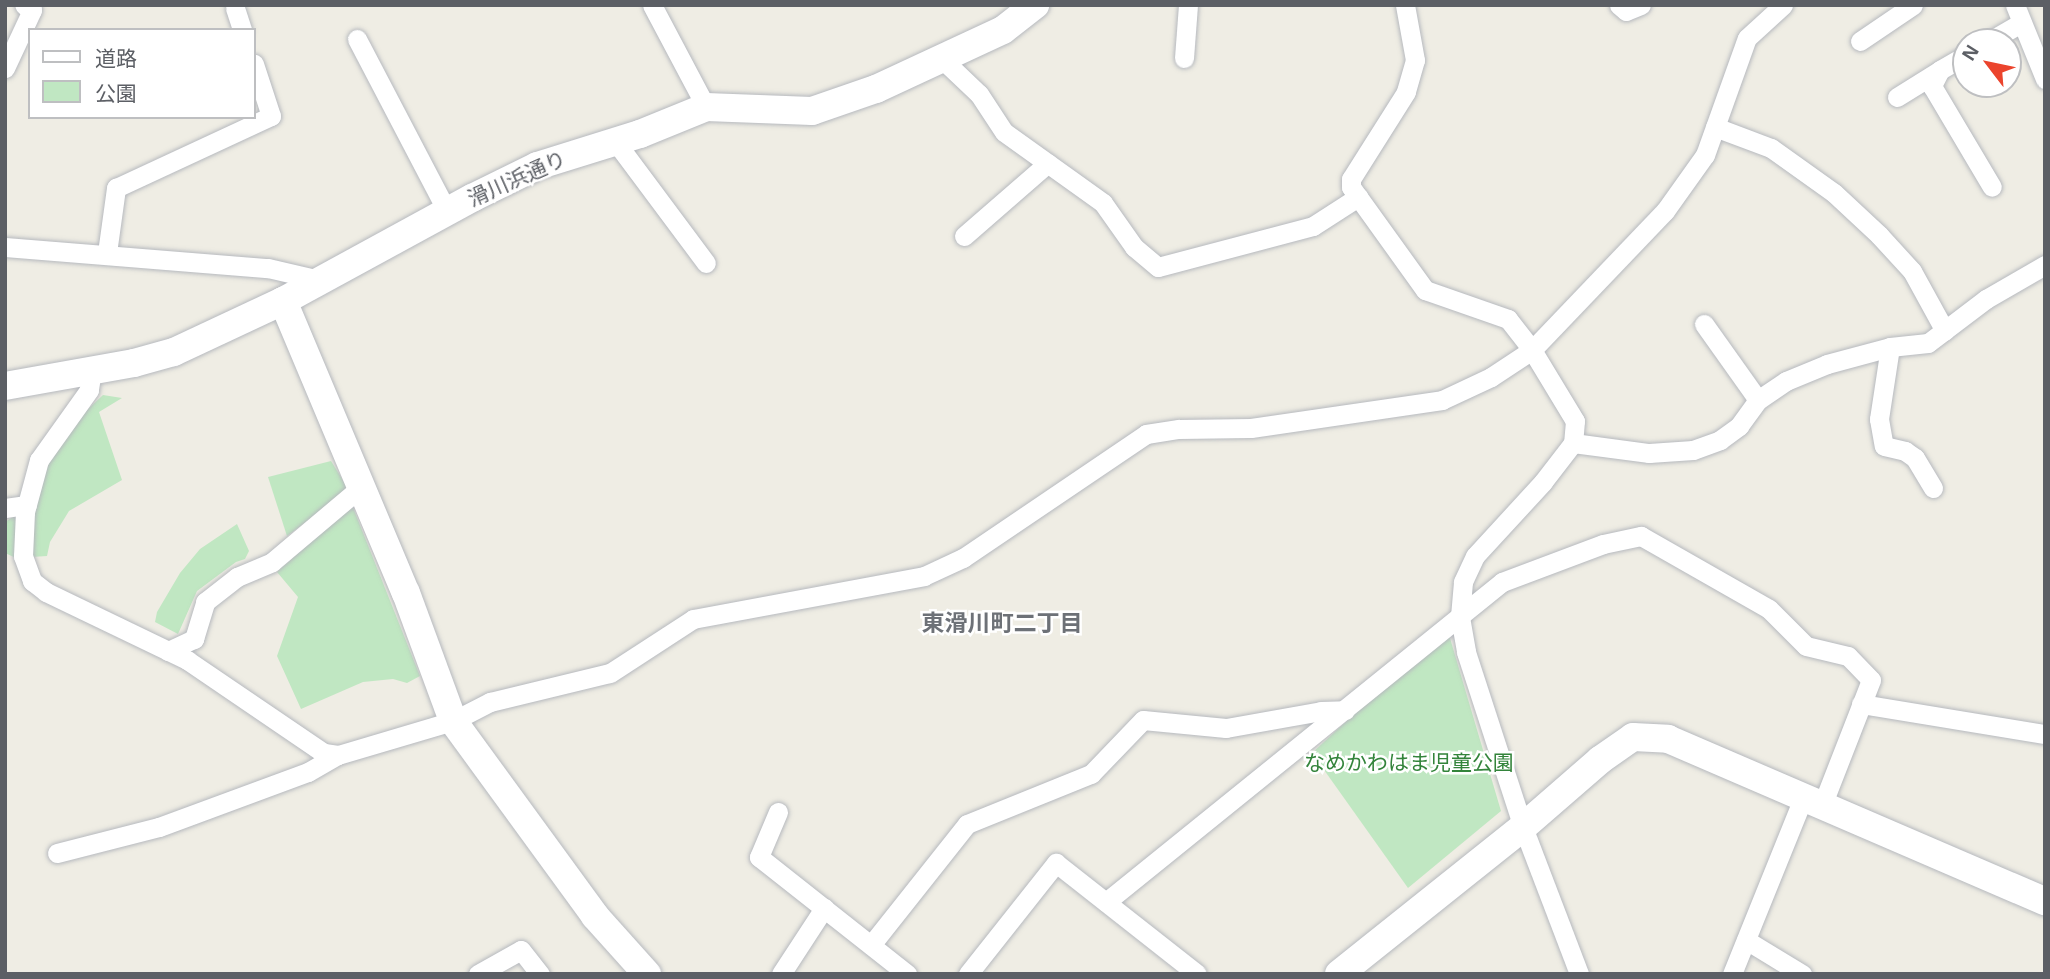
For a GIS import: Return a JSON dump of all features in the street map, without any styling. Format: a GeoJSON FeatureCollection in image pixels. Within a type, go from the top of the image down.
{"type":"FeatureCollection","features":[{"type":"Feature","properties":{"kind":"street"},"geometry":{"type":"LineString","coordinates":[[652,5],[706,107]]}},
{"type":"Feature","properties":{"kind":"street","name":"滑川浜通り"},"geometry":{"type":"LineString","coordinates":[[5,386],[174,352],[283,301],[447,211],[537,166],[615,141],[706,107],[813,111],[876,89],[1003,30],[1035,5]]}},
{"type":"Feature","properties":{"kind":"street"},"geometry":{"type":"LineString","coordinates":[[1184,58],[1188,5]]}},
{"type":"Feature","properties":{"kind":"street"},"geometry":{"type":"LineString","coordinates":[[1405,5],[1415,60],[1406,92],[1351,179],[1351,187],[1425,290],[1508,319],[1532,350],[1575,421],[1573,443],[1543,482],[1475,556],[1464,582],[1460,617],[1466,652],[1523,827],[1579,974]]}},
{"type":"Feature","properties":{"kind":"street"},"geometry":{"type":"LineString","coordinates":[[1619,5],[1626,11],[1641,5]]}},
{"type":"Feature","properties":{"kind":"street"},"geometry":{"type":"LineString","coordinates":[[57,853],[159,827],[308,772],[338,755],[453,721],[490,702],[610,673],[694,619],[924,576],[963,558],[1146,434],[1179,429],[1251,428],[1442,400],[1491,377],[1532,350],[1665,211],[1705,155],[1747,38],[1783,5]]}},
{"type":"Feature","properties":{"kind":"street"},"geometry":{"type":"LineString","coordinates":[[1860,41],[1913,5]]}},
{"type":"Feature","properties":{"kind":"street"},"geometry":{"type":"LineString","coordinates":[[234,6],[241,28]]}},
{"type":"Feature","properties":{"kind":"street"},"geometry":{"type":"LineString","coordinates":[[5,68],[34,7]]}},
{"type":"Feature","properties":{"kind":"street"},"geometry":{"type":"LineString","coordinates":[[2004,28],[2019,14],[2045,79]]}},
{"type":"Feature","properties":{"kind":"street"},"geometry":{"type":"LineString","coordinates":[[357,39],[447,211]]}},
{"type":"Feature","properties":{"kind":"street"},"geometry":{"type":"LineString","coordinates":[[941,58],[979,94],[1004,132],[1103,203],[1134,247],[1158,267],[1313,226],[1358,197]]}},
{"type":"Feature","properties":{"kind":"street"},"geometry":{"type":"LineString","coordinates":[[1897,97],[1952,63]]}},
{"type":"Feature","properties":{"kind":"street"},"geometry":{"type":"LineString","coordinates":[[107,253],[116,188],[271,116],[256,70]]}},
{"type":"Feature","properties":{"kind":"street"},"geometry":{"type":"LineString","coordinates":[[1940,70],[1932,86],[1992,187]]}},
{"type":"Feature","properties":{"kind":"street"},"geometry":{"type":"LineString","coordinates":[[1715,127],[1770,148],[1834,193],[1879,235],[1912,271],[1945,331]]}},
{"type":"Feature","properties":{"kind":"street"},"geometry":{"type":"LineString","coordinates":[[615,141],[706,263]]}},
{"type":"Feature","properties":{"kind":"street"},"geometry":{"type":"LineString","coordinates":[[964,236],[1048,163]]}},
{"type":"Feature","properties":{"kind":"street"},"geometry":{"type":"LineString","coordinates":[[5,247],[107,253],[268,268],[320,280]]}},
{"type":"Feature","properties":{"kind":"street"},"geometry":{"type":"LineString","coordinates":[[1573,443],[1649,453],[1693,450],[1720,440],[1758,400],[1786,381],[1827,364],[1890,347],[1928,343],[1986,299],[2045,265]]}},
{"type":"Feature","properties":{"kind":"street"},"geometry":{"type":"LineString","coordinates":[[283,301],[406,593],[453,721],[587,906],[647,974]]}},
{"type":"Feature","properties":{"kind":"street"},"geometry":{"type":"LineString","coordinates":[[1704,324],[1758,400]]}},
{"type":"Feature","properties":{"kind":"street"},"geometry":{"type":"LineString","coordinates":[[1890,347],[1879,419],[1882,441],[1884,446],[1905,451],[1915,458],[1933,488]]}},
{"type":"Feature","properties":{"kind":"street"},"geometry":{"type":"LineString","coordinates":[[92,370],[89,390],[38,460],[27,505],[23,556],[32,581],[46,592],[187,660],[324,753],[338,755]]}},
{"type":"Feature","properties":{"kind":"street"},"geometry":{"type":"LineString","coordinates":[[168,650],[194,639],[205,602],[237,577],[272,562],[361,487]]}},
{"type":"Feature","properties":{"kind":"street"},"geometry":{"type":"LineString","coordinates":[[5,508],[27,505]]}},
{"type":"Feature","properties":{"kind":"street"},"geometry":{"type":"LineString","coordinates":[[1106,902],[1502,582],[1603,544],[1641,536],[1769,609],[1806,646],[1848,656],[1871,680],[1732,974]]}},
{"type":"Feature","properties":{"kind":"street"},"geometry":{"type":"LineString","coordinates":[[1861,704],[2045,734]]}},
{"type":"Feature","properties":{"kind":"street"},"geometry":{"type":"LineString","coordinates":[[871,945],[967,824],[1091,774],[1143,720],[1226,728],[1321,711],[1345,710]]}},
{"type":"Feature","properties":{"kind":"street"},"geometry":{"type":"LineString","coordinates":[[1339,974],[1523,827],[1600,760],[1633,737],[1668,739],[2045,901]]}},
{"type":"Feature","properties":{"kind":"street"},"geometry":{"type":"LineString","coordinates":[[778,812],[759,858],[907,974]]}},
{"type":"Feature","properties":{"kind":"street"},"geometry":{"type":"LineString","coordinates":[[968,974],[1056,863],[1197,974]]}},
{"type":"Feature","properties":{"kind":"street"},"geometry":{"type":"LineString","coordinates":[[780,974],[824,908]]}},
{"type":"Feature","properties":{"kind":"street"},"geometry":{"type":"LineString","coordinates":[[1746,940],[1802,974]]}},
{"type":"Feature","properties":{"kind":"street"},"geometry":{"type":"LineString","coordinates":[[478,974],[521,950],[540,974]]}},
{"type":"Feature","properties":{"kind":"green space"},"geometry":{"type":"Polygon","coordinates":[[[103,395],[122,398],[99,412],[122,480],[69,511],[50,542],[47,556],[16,558],[5,553],[5,522],[38,501],[48,460],[69,427],[103,395]]]}},
{"type":"Feature","properties":{"kind":"green space"},"geometry":{"type":"Polygon","coordinates":[[[331,461],[349,490],[287,536],[268,477],[331,461]]]}},
{"type":"Feature","properties":{"kind":"green space"},"geometry":{"type":"Polygon","coordinates":[[[352,505],[420,676],[407,683],[393,679],[363,682],[301,709],[277,656],[298,597],[277,572],[352,505]]]}},
{"type":"Feature","properties":{"kind":"green space"},"geometry":{"type":"Polygon","coordinates":[[[237,524],[249,551],[245,559],[236,562],[197,591],[178,634],[155,622],[157,612],[180,573],[200,549],[237,524]]]}},
{"type":"Feature","properties":{"kind":"green space","name":"なめかわはま児童公園"},"geometry":{"type":"Polygon","coordinates":[[[1447,628],[1501,811],[1408,888],[1312,753],[1447,628]]]}},
{"type":"Feature","properties":{"kind":"district","name":"東滑川町二丁目"},"geometry":{"type":"Point","coordinates":[1002,623]}}]}
